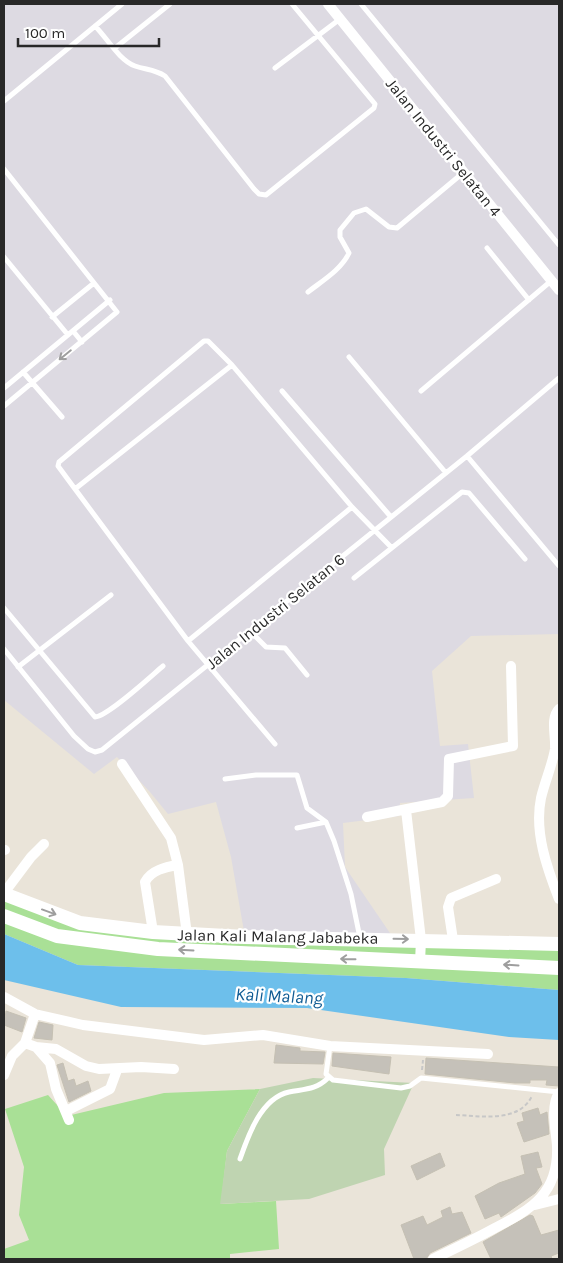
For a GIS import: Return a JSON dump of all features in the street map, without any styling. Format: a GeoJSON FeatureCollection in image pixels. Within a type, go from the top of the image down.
{"type":"FeatureCollection","features":[{"type":"Feature","properties":{"kind":"main road","name":"Jalan Kali Malang Jababeka"},"geometry":{"type":"LineString","coordinates":[[4,893],[80,923],[153,932],[187,935],[559,944]]}},
{"type":"Feature","properties":{"kind":"main road","name":"Jalan Kali Malang Jababeka"},"geometry":{"type":"LineString","coordinates":[[4,916],[57,936],[149,948],[559,968]]}},
{"type":"Feature","properties":{"kind":"street","name":"Jalan Industri Selatan 4"},"geometry":{"type":"LineString","coordinates":[[328,4],[559,290]]}},
{"type":"Feature","properties":{"kind":"street"},"geometry":{"type":"LineString","coordinates":[[367,818],[442,802],[447,798],[449,759],[513,746],[511,666]]}},
{"type":"Feature","properties":{"kind":"street"},"geometry":{"type":"LineString","coordinates":[[559,709],[554,715],[553,761],[542,796],[540,810],[543,853],[559,899]]}},
{"type":"Feature","properties":{"kind":"street"},"geometry":{"type":"LineString","coordinates":[[122,764],[172,838],[178,865],[187,935]]}},
{"type":"Feature","properties":{"kind":"street"},"geometry":{"type":"LineString","coordinates":[[406,810],[421,940],[420,962]]}},
{"type":"Feature","properties":{"kind":"street"},"geometry":{"type":"LineString","coordinates":[[4,893],[31,857],[44,844]]}},
{"type":"Feature","properties":{"kind":"street"},"geometry":{"type":"LineString","coordinates":[[153,932],[145,882],[150,874],[178,865]]}},
{"type":"Feature","properties":{"kind":"street"},"geometry":{"type":"LineString","coordinates":[[453,940],[448,907],[451,898],[496,879]]}},
{"type":"Feature","properties":{"kind":"street"},"geometry":{"type":"LineString","coordinates":[[4,997],[35,1014],[83,1025],[204,1040],[263,1034],[330,1046],[424,1053],[488,1054]]}},
{"type":"Feature","properties":{"kind":"street"},"geometry":{"type":"LineString","coordinates":[[4,1075],[12,1056],[25,1043],[35,1014]]}},
{"type":"Feature","properties":{"kind":"street"},"geometry":{"type":"LineString","coordinates":[[25,1043],[36,1047],[56,1049],[87,1067],[117,1070],[140,1066],[174,1070]]}},
{"type":"Feature","properties":{"kind":"street"},"geometry":{"type":"LineString","coordinates":[[36,1047],[50,1063],[56,1089],[67,1116],[110,1089],[117,1070]]}},
{"type":"Feature","properties":{"kind":"street"},"geometry":{"type":"LineString","coordinates":[[534,1206],[550,1185],[556,1170],[555,1109],[559,1093]]}},
{"type":"Feature","properties":{"kind":"street"},"geometry":{"type":"LineString","coordinates":[[433,1259],[534,1206],[559,1199]]}},
{"type":"Feature","properties":{"kind":"lane"},"geometry":{"type":"LineString","coordinates":[[4,101],[122,4]]}},
{"type":"Feature","properties":{"kind":"lane"},"geometry":{"type":"LineString","coordinates":[[115,48],[170,4]]}},
{"type":"Feature","properties":{"kind":"lane"},"geometry":{"type":"LineString","coordinates":[[96,26],[127,61],[136,66],[149,68],[165,76],[254,189],[259,194],[266,195],[349,129],[375,104],[292,4]]}},
{"type":"Feature","properties":{"kind":"lane"},"geometry":{"type":"LineString","coordinates":[[361,4],[559,245]]}},
{"type":"Feature","properties":{"kind":"lane"},"geometry":{"type":"LineString","coordinates":[[274,68],[340,19]]}},
{"type":"Feature","properties":{"kind":"lane"},"geometry":{"type":"LineString","coordinates":[[4,169],[94,283],[110,300],[117,312],[4,406]]}},
{"type":"Feature","properties":{"kind":"lane"},"geometry":{"type":"LineString","coordinates":[[308,292],[330,275],[349,253],[340,237],[340,230],[354,213],[366,209],[390,227],[397,228],[464,172]]}},
{"type":"Feature","properties":{"kind":"lane"},"geometry":{"type":"LineString","coordinates":[[487,248],[529,300]]}},
{"type":"Feature","properties":{"kind":"lane"},"geometry":{"type":"LineString","coordinates":[[4,257],[68,336]]}},
{"type":"Feature","properties":{"kind":"lane"},"geometry":{"type":"LineString","coordinates":[[421,391],[552,280]]}},
{"type":"Feature","properties":{"kind":"lane"},"geometry":{"type":"LineString","coordinates":[[52,317],[94,283]]}},
{"type":"Feature","properties":{"kind":"lane"},"geometry":{"type":"LineString","coordinates":[[4,388],[110,300]]}},
{"type":"Feature","properties":{"kind":"lane"},"geometry":{"type":"LineString","coordinates":[[73,331],[82,342]]}},
{"type":"Feature","properties":{"kind":"lane"},"geometry":{"type":"LineString","coordinates":[[275,744],[188,641],[58,466],[61,458],[204,341],[208,341],[232,365],[352,507],[391,547]]}},
{"type":"Feature","properties":{"kind":"lane"},"geometry":{"type":"LineString","coordinates":[[349,357],[446,473]]}},
{"type":"Feature","properties":{"kind":"lane"},"geometry":{"type":"LineString","coordinates":[[75,489],[232,365]]}},
{"type":"Feature","properties":{"kind":"lane"},"geometry":{"type":"LineString","coordinates":[[23,372],[62,417]]}},
{"type":"Feature","properties":{"kind":"lane","name":"Jalan Industri Selatan 6"},"geometry":{"type":"LineString","coordinates":[[4,649],[74,736],[88,749],[95,752],[104,749],[467,456],[559,378]]}},
{"type":"Feature","properties":{"kind":"lane"},"geometry":{"type":"LineString","coordinates":[[282,391],[392,517]]}},
{"type":"Feature","properties":{"kind":"lane"},"geometry":{"type":"LineString","coordinates":[[467,456],[559,566]]}},
{"type":"Feature","properties":{"kind":"lane"},"geometry":{"type":"LineString","coordinates":[[354,578],[462,492],[466,492],[525,559]]}},
{"type":"Feature","properties":{"kind":"lane"},"geometry":{"type":"LineString","coordinates":[[188,641],[352,507]]}},
{"type":"Feature","properties":{"kind":"lane"},"geometry":{"type":"LineString","coordinates":[[18,667],[40,652],[111,595]]}},
{"type":"Feature","properties":{"kind":"lane"},"geometry":{"type":"LineString","coordinates":[[4,608],[93,716],[96,717],[111,709],[163,666]]}},
{"type":"Feature","properties":{"kind":"lane"},"geometry":{"type":"LineString","coordinates":[[250,631],[266,646],[281,647],[288,651],[307,675]]}},
{"type":"Feature","properties":{"kind":"lane"},"geometry":{"type":"LineString","coordinates":[[225,779],[256,775],[296,774],[308,809],[326,822],[351,894],[360,938]]}},
{"type":"Feature","properties":{"kind":"lane"},"geometry":{"type":"LineString","coordinates":[[297,828],[326,822]]}},
{"type":"Feature","properties":{"kind":"lane"},"geometry":{"type":"LineString","coordinates":[[328,1078],[326,1070],[330,1046]]}},
{"type":"Feature","properties":{"kind":"lane"},"geometry":{"type":"LineString","coordinates":[[328,1078],[344,1082],[401,1088],[415,1083],[421,1078],[559,1093]]}},
{"type":"Feature","properties":{"kind":"lane"},"geometry":{"type":"LineString","coordinates":[[240,1159],[248,1136],[268,1106],[286,1093],[318,1086],[328,1078]]}},
{"type":"Feature","properties":{"kind":"path"},"geometry":{"type":"LineString","coordinates":[[421,1078],[424,1053]]}},
{"type":"Feature","properties":{"kind":"path"},"geometry":{"type":"LineString","coordinates":[[456,1115],[488,1116],[511,1113],[527,1105],[535,1089]]}},
{"type":"Feature","properties":{"kind":"shaded area"},"geometry":{"type":"Polygon","coordinates":[[[4,4],[559,4],[559,634],[471,636],[432,671],[440,746],[468,744],[474,798],[400,803],[399,816],[343,823],[345,867],[394,939],[245,937],[231,857],[216,802],[168,814],[117,757],[94,774],[4,700],[4,4]]]}},
{"type":"Feature","properties":{"kind":"green space"},"geometry":{"type":"Polygon","coordinates":[[[4,894],[106,928],[559,944],[559,990],[406,978],[78,965],[4,934],[4,894]]]}},
{"type":"Feature","properties":{"kind":"green space"},"geometry":{"type":"Polygon","coordinates":[[[313,1078],[414,1083],[384,1149],[385,1175],[309,1199],[220,1204],[227,1151],[260,1089],[313,1078]]]}},
{"type":"Feature","properties":{"kind":"green space"},"geometry":{"type":"Polygon","coordinates":[[[260,1089],[227,1151],[221,1204],[276,1201],[279,1249],[230,1254],[230,1259],[4,1259],[4,1249],[29,1240],[19,1215],[24,1167],[5,1109],[48,1095],[67,1116],[164,1093],[260,1089]]]}},
{"type":"Feature","properties":{"kind":"water","name":"Kali Malang"},"geometry":{"type":"Polygon","coordinates":[[[4,934],[78,965],[406,978],[559,990],[559,1040],[509,1037],[307,1008],[121,1007],[4,980],[4,934]]]}},
{"type":"Feature","properties":{"kind":"building"},"geometry":{"type":"Polygon","coordinates":[[[6,1011],[26,1018],[22,1032],[4,1025],[6,1011]]]}},
{"type":"Feature","properties":{"kind":"building"},"geometry":{"type":"Polygon","coordinates":[[[39,1022],[53,1025],[52,1040],[34,1038],[39,1022]]]}},
{"type":"Feature","properties":{"kind":"building"},"geometry":{"type":"Polygon","coordinates":[[[276,1045],[300,1048],[300,1051],[325,1052],[323,1064],[274,1063],[276,1045]]]}},
{"type":"Feature","properties":{"kind":"building"},"geometry":{"type":"Polygon","coordinates":[[[333,1053],[391,1057],[389,1074],[332,1066],[333,1053]]]}},
{"type":"Feature","properties":{"kind":"building"},"geometry":{"type":"Polygon","coordinates":[[[426,1058],[559,1067],[559,1086],[546,1085],[547,1080],[530,1080],[530,1083],[515,1083],[425,1074],[426,1058]]]}},
{"type":"Feature","properties":{"kind":"building"},"geometry":{"type":"Polygon","coordinates":[[[63,1063],[68,1081],[74,1079],[76,1086],[88,1081],[91,1091],[69,1102],[57,1065],[63,1063]]]}},
{"type":"Feature","properties":{"kind":"building"},"geometry":{"type":"Polygon","coordinates":[[[538,1108],[540,1115],[547,1112],[549,1134],[524,1142],[517,1123],[524,1121],[522,1113],[538,1108]]]}},
{"type":"Feature","properties":{"kind":"building"},"geometry":{"type":"Polygon","coordinates":[[[538,1152],[542,1167],[536,1168],[542,1184],[535,1193],[501,1217],[499,1213],[485,1219],[475,1196],[499,1183],[525,1174],[521,1156],[538,1152]]]}},
{"type":"Feature","properties":{"kind":"building"},"geometry":{"type":"Polygon","coordinates":[[[440,1153],[445,1166],[417,1180],[411,1166],[440,1153]]]}},
{"type":"Feature","properties":{"kind":"building"},"geometry":{"type":"Polygon","coordinates":[[[450,1207],[452,1214],[462,1212],[471,1233],[430,1253],[426,1259],[414,1259],[401,1225],[423,1216],[427,1225],[443,1217],[441,1211],[450,1207]]]}},
{"type":"Feature","properties":{"kind":"building"},"geometry":{"type":"Polygon","coordinates":[[[530,1215],[533,1216],[541,1235],[559,1230],[559,1253],[551,1256],[552,1259],[491,1259],[483,1242],[530,1215]]]}}]}
